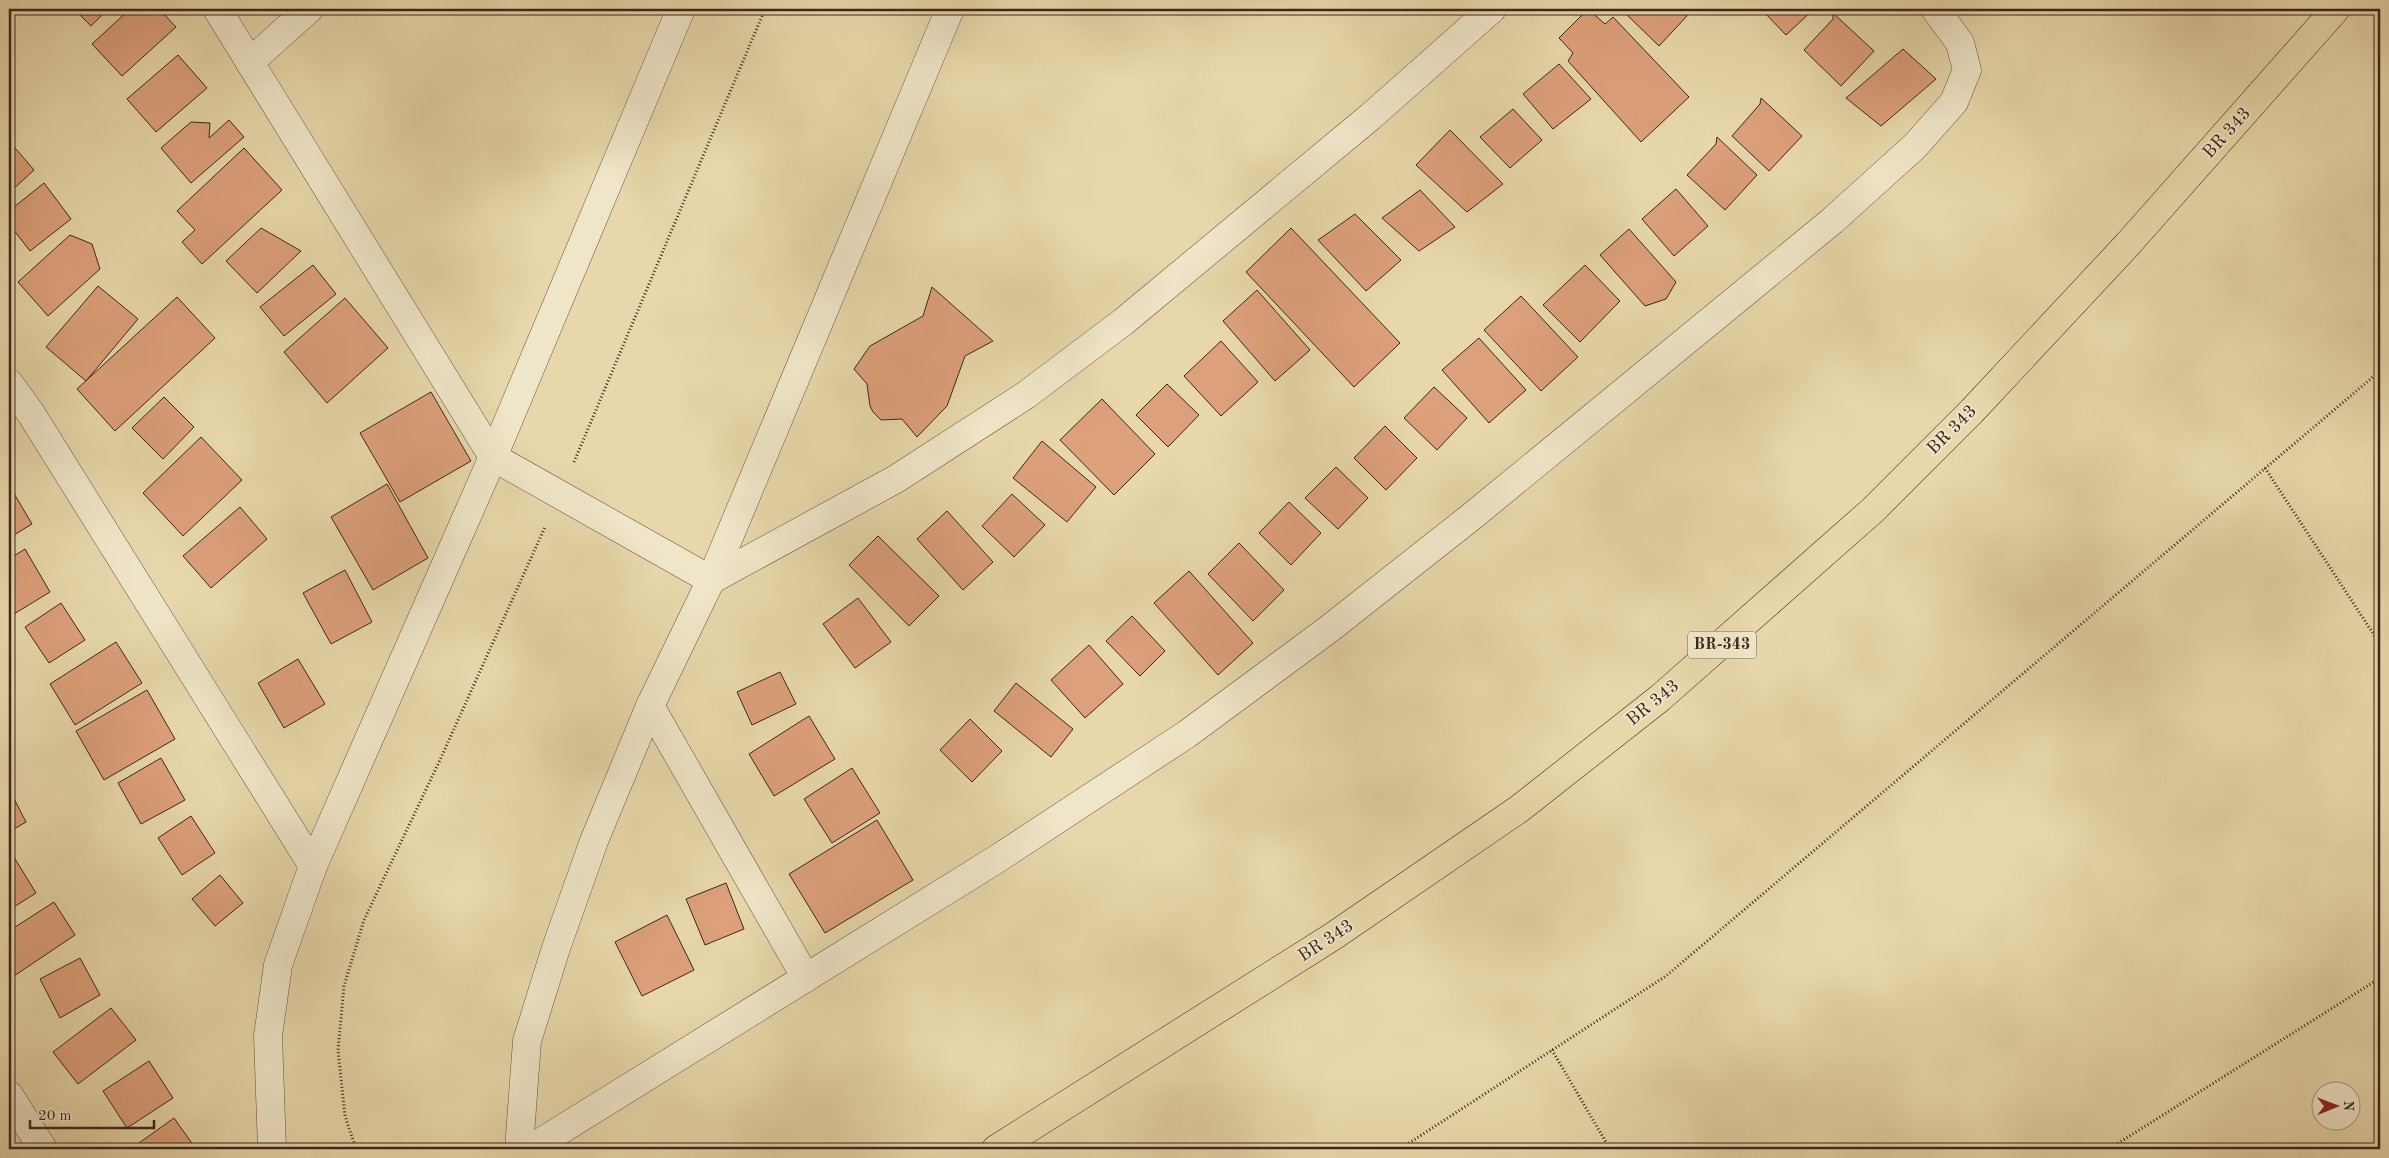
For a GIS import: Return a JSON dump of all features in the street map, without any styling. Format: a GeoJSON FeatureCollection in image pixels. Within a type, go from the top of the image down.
{"type":"FeatureCollection","features":[{"type":"Feature","properties":{"kind":"main road","name":"BR 343"},"geometry":{"type":"LineString","coordinates":[[996,1149],[1340,932],[1519,809],[1660,698],[1873,510],[1972,410],[2128,244],[2336,9]]}},
{"type":"Feature","properties":{"kind":"street"},"geometry":{"type":"LineString","coordinates":[[217,9],[493,457],[711,580]]}},
{"type":"Feature","properties":{"kind":"street"},"geometry":{"type":"LineString","coordinates":[[250,62],[309,9]]}},
{"type":"Feature","properties":{"kind":"street"},"geometry":{"type":"LineString","coordinates":[[272,1149],[268,1036],[278,965],[313,866],[493,457],[681,9]]}},
{"type":"Feature","properties":{"kind":"street"},"geometry":{"type":"LineString","coordinates":[[519,1149],[527,1041],[556,948],[594,840],[650,706],[711,580],[950,9]]}},
{"type":"Feature","properties":{"kind":"street"},"geometry":{"type":"LineString","coordinates":[[711,580],[896,479],[1026,395],[1123,322],[1370,117],[1492,9]]}},
{"type":"Feature","properties":{"kind":"street"},"geometry":{"type":"LineString","coordinates":[[530,1149],[997,859],[1187,734],[1329,629],[1472,517],[1832,221],[1915,146],[1954,102],[1967,70],[1960,43],[1936,9]]}},
{"type":"Feature","properties":{"kind":"street"},"geometry":{"type":"LineString","coordinates":[[9,383],[30,412],[313,866]]}},
{"type":"Feature","properties":{"kind":"street"},"geometry":{"type":"LineString","coordinates":[[650,706],[806,978]]}},
{"type":"Feature","properties":{"kind":"street"},"geometry":{"type":"LineString","coordinates":[[9,1095],[43,1149]]}},
{"type":"Feature","properties":{"kind":"path"},"geometry":{"type":"LineString","coordinates":[[356,1149],[345,1116],[338,1050],[344,986],[364,920],[440,760],[560,494],[766,9]]}},
{"type":"Feature","properties":{"kind":"path"},"geometry":{"type":"LineString","coordinates":[[1400,1149],[1666,976],[2380,370]]}},
{"type":"Feature","properties":{"kind":"path"},"geometry":{"type":"LineString","coordinates":[[2265,468],[2380,644]]}},
{"type":"Feature","properties":{"kind":"path"},"geometry":{"type":"LineString","coordinates":[[2109,1149],[2380,978]]}},
{"type":"Feature","properties":{"kind":"path"},"geometry":{"type":"LineString","coordinates":[[1552,1050],[1610,1149]]}},
{"type":"Feature","properties":{"kind":"building"},"geometry":{"type":"Polygon","coordinates":[[[74,9],[108,9],[91,26],[74,9]]]}},
{"type":"Feature","properties":{"kind":"building"},"geometry":{"type":"Polygon","coordinates":[[[130,9],[159,9],[176,27],[122,76],[92,44],[130,9]]]}},
{"type":"Feature","properties":{"kind":"building"},"geometry":{"type":"Polygon","coordinates":[[[1588,9],[1605,24],[1613,17],[1689,97],[1641,142],[1568,61],[1573,53],[1559,38],[1588,9]]]}},
{"type":"Feature","properties":{"kind":"building"},"geometry":{"type":"Polygon","coordinates":[[[1626,9],[1679,9],[1687,16],[1659,46],[1623,11],[1626,9]]]}},
{"type":"Feature","properties":{"kind":"building"},"geometry":{"type":"Polygon","coordinates":[[[1761,9],[1814,9],[1786,35],[1761,9]]]}},
{"type":"Feature","properties":{"kind":"building"},"geometry":{"type":"Polygon","coordinates":[[[1833,13],[1874,51],[1841,86],[1804,50],[1833,19],[1833,13]]]}},
{"type":"Feature","properties":{"kind":"building"},"geometry":{"type":"Polygon","coordinates":[[[1903,49],[1936,79],[1881,126],[1846,98],[1903,49]]]}},
{"type":"Feature","properties":{"kind":"building"},"geometry":{"type":"Polygon","coordinates":[[[178,55],[207,88],[156,132],[127,99],[178,55]]]}},
{"type":"Feature","properties":{"kind":"building"},"geometry":{"type":"Polygon","coordinates":[[[1559,64],[1591,99],[1553,129],[1523,94],[1559,64]]]}},
{"type":"Feature","properties":{"kind":"building"},"geometry":{"type":"Polygon","coordinates":[[[1761,98],[1802,136],[1769,171],[1732,136],[1760,104],[1761,98]]]}},
{"type":"Feature","properties":{"kind":"building"},"geometry":{"type":"Polygon","coordinates":[[[1513,109],[1542,140],[1510,168],[1480,137],[1513,109]]]}},
{"type":"Feature","properties":{"kind":"building"},"geometry":{"type":"Polygon","coordinates":[[[229,120],[244,137],[191,183],[161,148],[191,122],[210,123],[209,138],[229,120]]]}},
{"type":"Feature","properties":{"kind":"building"},"geometry":{"type":"Polygon","coordinates":[[[1450,130],[1503,184],[1467,212],[1416,165],[1450,130]]]}},
{"type":"Feature","properties":{"kind":"building"},"geometry":{"type":"Polygon","coordinates":[[[1717,137],[1757,175],[1725,210],[1687,175],[1716,144],[1717,137]]]}},
{"type":"Feature","properties":{"kind":"building"},"geometry":{"type":"Polygon","coordinates":[[[9,141],[34,170],[9,193],[9,141]]]}},
{"type":"Feature","properties":{"kind":"building"},"geometry":{"type":"Polygon","coordinates":[[[244,148],[282,190],[202,264],[182,242],[195,230],[177,211],[244,148]]]}},
{"type":"Feature","properties":{"kind":"building"},"geometry":{"type":"Polygon","coordinates":[[[44,183],[71,219],[30,251],[9,224],[9,211],[44,183]]]}},
{"type":"Feature","properties":{"kind":"building"},"geometry":{"type":"Polygon","coordinates":[[[1676,189],[1708,226],[1674,256],[1642,219],[1676,189]]]}},
{"type":"Feature","properties":{"kind":"building"},"geometry":{"type":"Polygon","coordinates":[[[1420,190],[1455,227],[1419,251],[1382,218],[1420,190]]]}},
{"type":"Feature","properties":{"kind":"building"},"geometry":{"type":"Polygon","coordinates":[[[1355,214],[1401,260],[1366,291],[1318,240],[1355,214]]]}},
{"type":"Feature","properties":{"kind":"building"},"geometry":{"type":"Polygon","coordinates":[[[261,228],[301,251],[257,293],[226,261],[261,228]]]}},
{"type":"Feature","properties":{"kind":"building"},"geometry":{"type":"Polygon","coordinates":[[[1291,228],[1400,343],[1354,387],[1246,272],[1291,228]]]}},
{"type":"Feature","properties":{"kind":"building"},"geometry":{"type":"Polygon","coordinates":[[[1629,229],[1676,282],[1666,299],[1645,306],[1600,255],[1629,229]]]}},
{"type":"Feature","properties":{"kind":"building"},"geometry":{"type":"Polygon","coordinates":[[[70,235],[92,244],[100,269],[48,316],[18,282],[70,235]]]}},
{"type":"Feature","properties":{"kind":"building"},"geometry":{"type":"Polygon","coordinates":[[[313,265],[336,294],[284,336],[260,307],[313,265]]]}},
{"type":"Feature","properties":{"kind":"building"},"geometry":{"type":"Polygon","coordinates":[[[1585,265],[1620,301],[1580,342],[1543,305],[1585,265]]]}},
{"type":"Feature","properties":{"kind":"building"},"geometry":{"type":"Polygon","coordinates":[[[98,286],[138,319],[86,381],[46,347],[98,286]]]}},
{"type":"Feature","properties":{"kind":"building"},"geometry":{"type":"Polygon","coordinates":[[[932,287],[993,341],[965,356],[947,406],[917,437],[902,419],[881,420],[873,412],[870,406],[867,384],[854,369],[870,346],[923,316],[932,287]]]}},
{"type":"Feature","properties":{"kind":"building"},"geometry":{"type":"Polygon","coordinates":[[[1257,290],[1310,350],[1275,381],[1223,321],[1257,290]]]}},
{"type":"Feature","properties":{"kind":"building"},"geometry":{"type":"Polygon","coordinates":[[[1521,296],[1578,357],[1541,391],[1484,330],[1521,296]]]}},
{"type":"Feature","properties":{"kind":"building"},"geometry":{"type":"Polygon","coordinates":[[[177,297],[215,338],[115,431],[77,389],[177,297]]]}},
{"type":"Feature","properties":{"kind":"building"},"geometry":{"type":"Polygon","coordinates":[[[345,298],[388,348],[327,403],[284,352],[345,298]]]}},
{"type":"Feature","properties":{"kind":"building"},"geometry":{"type":"Polygon","coordinates":[[[1479,338],[1526,390],[1489,423],[1442,370],[1479,338]]]}},
{"type":"Feature","properties":{"kind":"building"},"geometry":{"type":"Polygon","coordinates":[[[1221,341],[1258,382],[1221,416],[1184,376],[1221,341]]]}},
{"type":"Feature","properties":{"kind":"building"},"geometry":{"type":"Polygon","coordinates":[[[1167,384],[1199,415],[1168,447],[1136,415],[1167,384]]]}},
{"type":"Feature","properties":{"kind":"building"},"geometry":{"type":"Polygon","coordinates":[[[1434,387],[1467,418],[1437,450],[1404,418],[1434,387]]]}},
{"type":"Feature","properties":{"kind":"building"},"geometry":{"type":"Polygon","coordinates":[[[431,392],[471,461],[400,502],[360,433],[431,392]]]}},
{"type":"Feature","properties":{"kind":"building"},"geometry":{"type":"Polygon","coordinates":[[[164,397],[194,427],[163,459],[132,428],[164,397]]]}},
{"type":"Feature","properties":{"kind":"building"},"geometry":{"type":"Polygon","coordinates":[[[1102,399],[1155,454],[1114,495],[1060,440],[1102,399]]]}},
{"type":"Feature","properties":{"kind":"building"},"geometry":{"type":"Polygon","coordinates":[[[1385,426],[1417,458],[1386,490],[1354,458],[1385,426]]]}},
{"type":"Feature","properties":{"kind":"building"},"geometry":{"type":"Polygon","coordinates":[[[201,437],[242,480],[183,536],[143,493],[201,437]]]}},
{"type":"Feature","properties":{"kind":"building"},"geometry":{"type":"Polygon","coordinates":[[[1042,441],[1096,487],[1067,522],[1013,478],[1042,441]]]}},
{"type":"Feature","properties":{"kind":"building"},"geometry":{"type":"Polygon","coordinates":[[[1336,467],[1368,498],[1338,529],[1305,498],[1336,467]]]}},
{"type":"Feature","properties":{"kind":"building"},"geometry":{"type":"Polygon","coordinates":[[[387,484],[428,558],[373,590],[331,517],[387,484]]]}},
{"type":"Feature","properties":{"kind":"building"},"geometry":{"type":"Polygon","coordinates":[[[9,485],[32,524],[9,538],[9,485]]]}},
{"type":"Feature","properties":{"kind":"building"},"geometry":{"type":"Polygon","coordinates":[[[1012,494],[1045,525],[1014,557],[982,526],[1012,494]]]}},
{"type":"Feature","properties":{"kind":"building"},"geometry":{"type":"Polygon","coordinates":[[[1289,502],[1321,533],[1291,565],[1259,533],[1289,502]]]}},
{"type":"Feature","properties":{"kind":"building"},"geometry":{"type":"Polygon","coordinates":[[[240,507],[267,539],[211,588],[183,556],[240,507]]]}},
{"type":"Feature","properties":{"kind":"building"},"geometry":{"type":"Polygon","coordinates":[[[947,511],[993,562],[963,590],[917,539],[947,511]]]}},
{"type":"Feature","properties":{"kind":"building"},"geometry":{"type":"Polygon","coordinates":[[[878,536],[939,596],[909,626],[849,565],[878,536]]]}},
{"type":"Feature","properties":{"kind":"building"},"geometry":{"type":"Polygon","coordinates":[[[1239,543],[1284,590],[1253,621],[1208,574],[1239,543]]]}},
{"type":"Feature","properties":{"kind":"building"},"geometry":{"type":"Polygon","coordinates":[[[25,549],[50,592],[9,617],[9,559],[25,549]]]}},
{"type":"Feature","properties":{"kind":"building"},"geometry":{"type":"Polygon","coordinates":[[[345,570],[372,622],[331,644],[303,593],[345,570]]]}},
{"type":"Feature","properties":{"kind":"building"},"geometry":{"type":"Polygon","coordinates":[[[1189,571],[1253,643],[1218,675],[1154,603],[1189,571]]]}},
{"type":"Feature","properties":{"kind":"building"},"geometry":{"type":"Polygon","coordinates":[[[858,598],[891,642],[855,668],[823,624],[858,598]]]}},
{"type":"Feature","properties":{"kind":"building"},"geometry":{"type":"Polygon","coordinates":[[[61,603],[85,640],[49,663],[25,627],[61,603]]]}},
{"type":"Feature","properties":{"kind":"building"},"geometry":{"type":"Polygon","coordinates":[[[1132,616],[1165,651],[1140,676],[1106,641],[1132,616]]]}},
{"type":"Feature","properties":{"kind":"building"},"geometry":{"type":"Polygon","coordinates":[[[116,642],[142,683],[75,725],[50,684],[116,642]]]}},
{"type":"Feature","properties":{"kind":"building"},"geometry":{"type":"Polygon","coordinates":[[[1089,645],[1123,684],[1085,718],[1051,680],[1089,645]]]}},
{"type":"Feature","properties":{"kind":"building"},"geometry":{"type":"Polygon","coordinates":[[[298,659],[325,704],[284,728],[258,683],[298,659]]]}},
{"type":"Feature","properties":{"kind":"building"},"geometry":{"type":"Polygon","coordinates":[[[780,672],[796,704],[752,725],[737,692],[780,672]]]}},
{"type":"Feature","properties":{"kind":"building"},"geometry":{"type":"Polygon","coordinates":[[[1016,683],[1073,729],[1051,757],[994,711],[1016,683]]]}},
{"type":"Feature","properties":{"kind":"building"},"geometry":{"type":"Polygon","coordinates":[[[147,690],[175,739],[104,780],[76,731],[147,690]]]}},
{"type":"Feature","properties":{"kind":"building"},"geometry":{"type":"Polygon","coordinates":[[[809,716],[835,759],[774,796],[749,754],[809,716]]]}},
{"type":"Feature","properties":{"kind":"building"},"geometry":{"type":"Polygon","coordinates":[[[970,719],[1002,751],[972,782],[940,750],[970,719]]]}},
{"type":"Feature","properties":{"kind":"building"},"geometry":{"type":"Polygon","coordinates":[[[161,758],[185,800],[141,824],[118,783],[161,758]]]}},
{"type":"Feature","properties":{"kind":"building"},"geometry":{"type":"Polygon","coordinates":[[[852,768],[880,813],[832,843],[804,799],[852,768]]]}},
{"type":"Feature","properties":{"kind":"building"},"geometry":{"type":"Polygon","coordinates":[[[9,789],[26,822],[9,832],[9,789]]]}},
{"type":"Feature","properties":{"kind":"building"},"geometry":{"type":"Polygon","coordinates":[[[191,816],[215,853],[182,875],[158,838],[191,816]]]}},
{"type":"Feature","properties":{"kind":"building"},"geometry":{"type":"Polygon","coordinates":[[[877,820],[913,880],[825,933],[789,874],[877,820]]]}},
{"type":"Feature","properties":{"kind":"building"},"geometry":{"type":"Polygon","coordinates":[[[12,854],[36,893],[9,910],[9,856],[12,854]]]}},
{"type":"Feature","properties":{"kind":"building"},"geometry":{"type":"Polygon","coordinates":[[[220,875],[243,903],[215,926],[192,899],[220,875]]]}},
{"type":"Feature","properties":{"kind":"building"},"geometry":{"type":"Polygon","coordinates":[[[726,883],[744,929],[705,945],[686,899],[726,883]]]}},
{"type":"Feature","properties":{"kind":"building"},"geometry":{"type":"Polygon","coordinates":[[[54,902],[75,935],[11,978],[9,975],[9,931],[54,902]]]}},
{"type":"Feature","properties":{"kind":"building"},"geometry":{"type":"Polygon","coordinates":[[[667,915],[694,970],[642,996],[615,942],[667,915]]]}},
{"type":"Feature","properties":{"kind":"building"},"geometry":{"type":"Polygon","coordinates":[[[80,958],[100,995],[60,1018],[40,979],[80,958]]]}},
{"type":"Feature","properties":{"kind":"building"},"geometry":{"type":"Polygon","coordinates":[[[111,1008],[136,1040],[78,1084],[53,1052],[111,1008]]]}},
{"type":"Feature","properties":{"kind":"building"},"geometry":{"type":"Polygon","coordinates":[[[149,1061],[173,1098],[127,1128],[103,1091],[149,1061]]]}},
{"type":"Feature","properties":{"kind":"building"},"geometry":{"type":"Polygon","coordinates":[[[174,1118],[196,1149],[144,1149],[139,1143],[174,1118]]]}}]}
